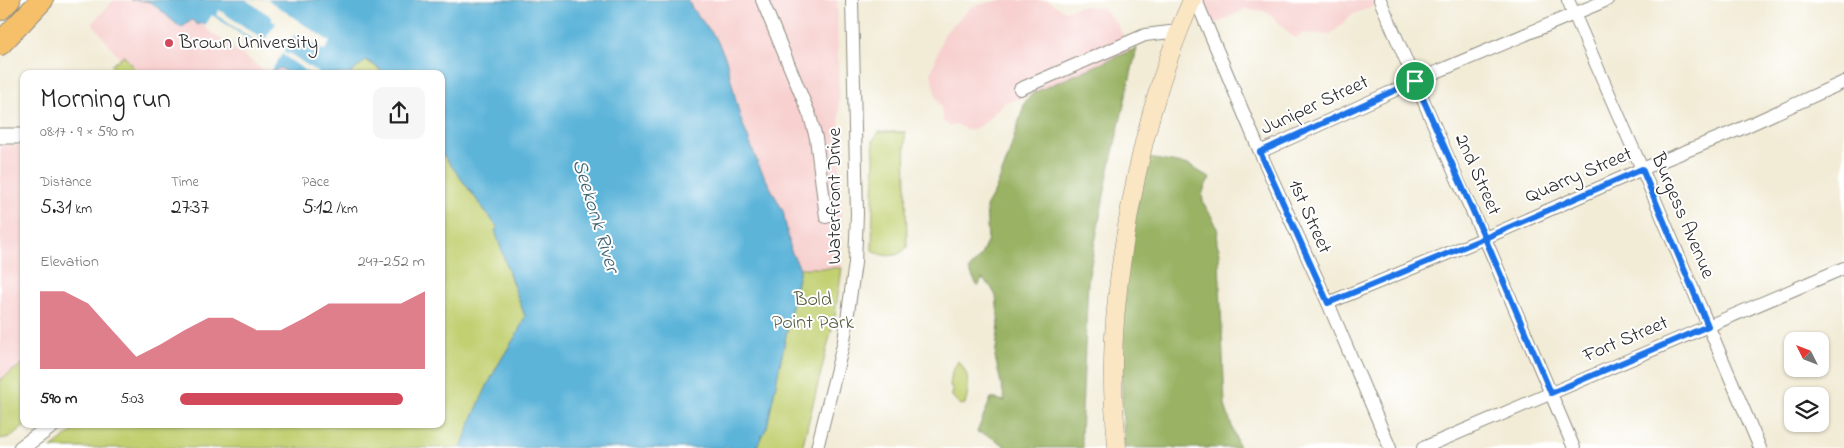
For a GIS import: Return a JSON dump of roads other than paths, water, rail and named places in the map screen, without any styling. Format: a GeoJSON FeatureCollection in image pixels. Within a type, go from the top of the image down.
{"type":"FeatureCollection","features":[{"type":"Feature","properties":{"kind":"highway"},"geometry":{"type":"LineString","coordinates":[[0,9],[9,0]]}},
{"type":"Feature","properties":{"kind":"highway"},"geometry":{"type":"LineString","coordinates":[[0,44],[42,0]]}},
{"type":"Feature","properties":{"kind":"main road"},"geometry":{"type":"LineString","coordinates":[[1118,448],[1113,384],[1115,316],[1132,193],[1146,130],[1178,31],[1192,0]]}},
{"type":"Feature","properties":{"kind":"street"},"geometry":{"type":"LineString","coordinates":[[762,0],[810,116],[816,138],[826,217]]}},
{"type":"Feature","properties":{"kind":"street","name":"Waterfront Drive"},"geometry":{"type":"LineString","coordinates":[[817,448],[844,341],[855,263],[857,214],[852,0]]}},
{"type":"Feature","properties":{"kind":"street","name":"1st Street"},"geometry":{"type":"LineString","coordinates":[[1196,0],[1260,152],[1328,303],[1390,448]]}},
{"type":"Feature","properties":{"kind":"street","name":"2nd Street"},"geometry":{"type":"LineString","coordinates":[[1380,0],[1485,238],[1574,448]]}},
{"type":"Feature","properties":{"kind":"street","name":"Burgess Avenue"},"geometry":{"type":"LineString","coordinates":[[1568,0],[1760,448]]}},
{"type":"Feature","properties":{"kind":"street","name":"Juniper Street"},"geometry":{"type":"LineString","coordinates":[[1260,152],[1415,81],[1607,0]]}},
{"type":"Feature","properties":{"kind":"street"},"geometry":{"type":"LineString","coordinates":[[1020,89],[1145,35],[1178,31]]}},
{"type":"Feature","properties":{"kind":"street","name":"Quarry Street"},"geometry":{"type":"LineString","coordinates":[[1328,303],[1738,130],[1844,82]]}},
{"type":"Feature","properties":{"kind":"street"},"geometry":{"type":"LineString","coordinates":[[0,136],[20,136]]}},
{"type":"Feature","properties":{"kind":"street","name":"Fort Street"},"geometry":{"type":"LineString","coordinates":[[1422,448],[1844,268]]}},
{"type":"Feature","properties":{"kind":"street"},"geometry":{"type":"LineString","coordinates":[[21,448],[48,428]]}},
{"type":"Feature","properties":{"kind":"water","name":"Seekonk River"},"geometry":{"type":"Polygon","coordinates":[[[131,0],[688,0],[692,8],[716,38],[726,59],[740,117],[759,166],[783,211],[791,251],[800,268],[767,427],[756,448],[461,448],[487,387],[525,316],[495,230],[498,228],[445,157],[445,70],[380,70],[366,60],[355,70],[283,70],[280,68],[269,70],[202,23],[198,25],[192,20],[181,28],[152,3],[131,0]]]}},
{"type":"Feature","properties":{"kind":"place","name":"Brown University"},"geometry":{"type":"Point","coordinates":[169,43]}},
{"type":"Feature","properties":{"kind":"park label","name":"Bold Point Park"},"geometry":{"type":"Point","coordinates":[813,312]}}]}
